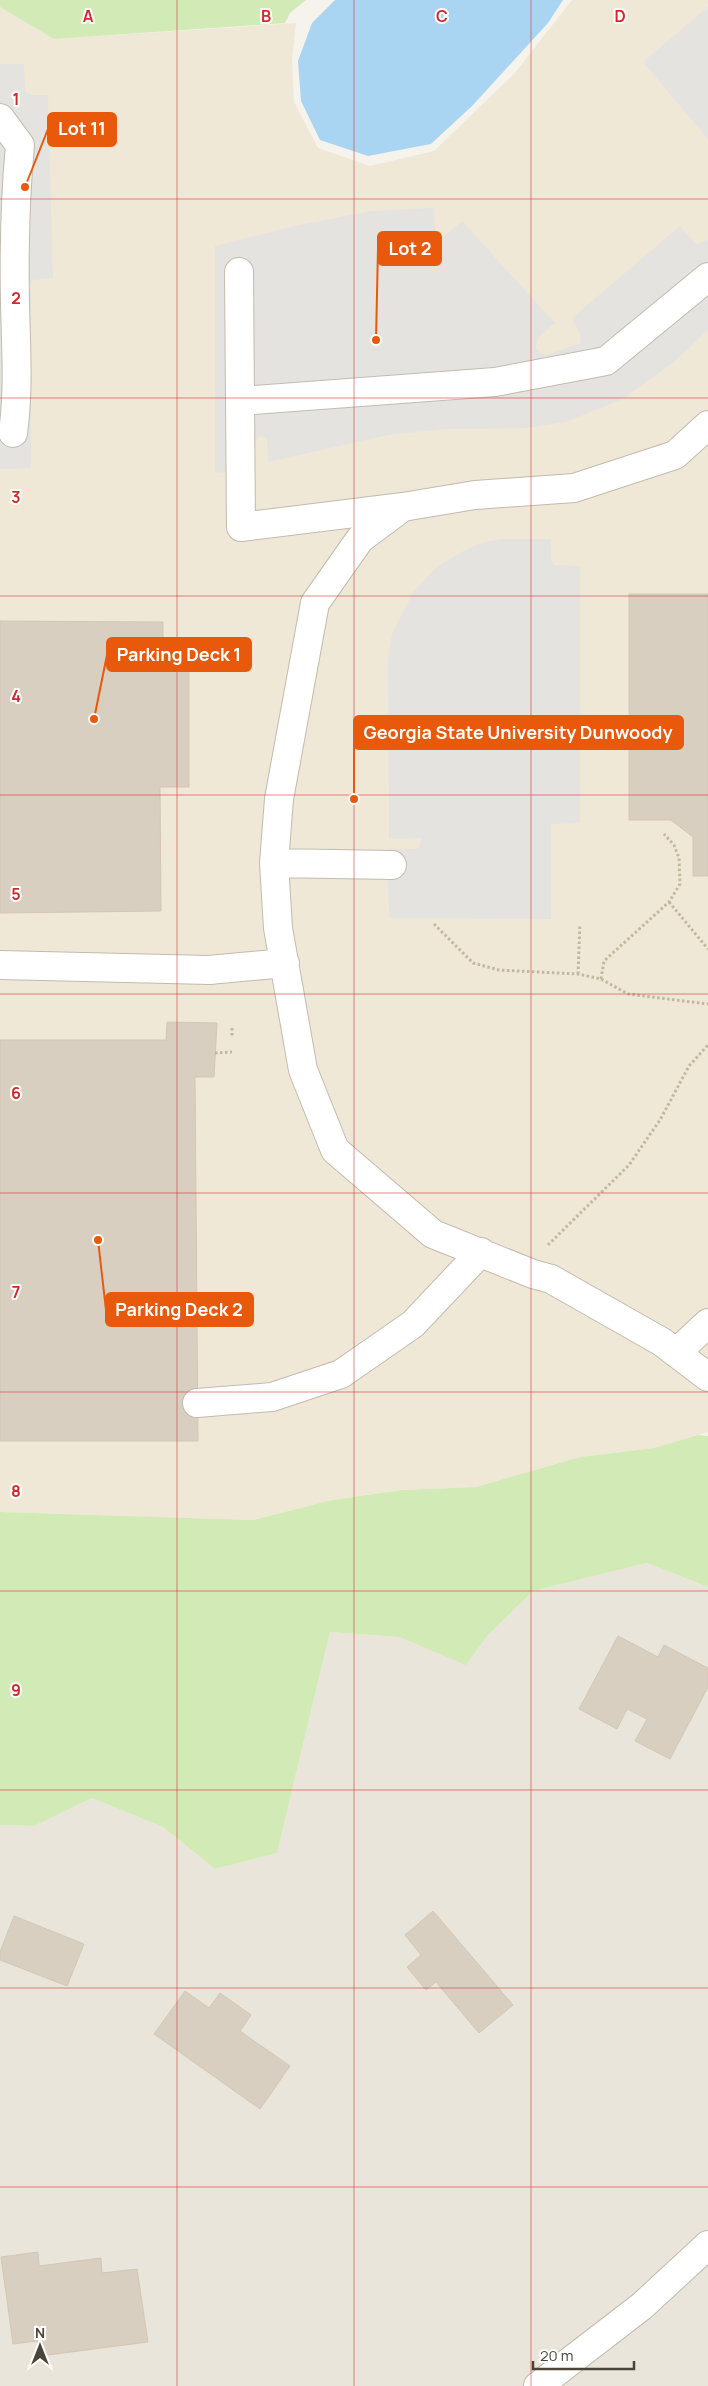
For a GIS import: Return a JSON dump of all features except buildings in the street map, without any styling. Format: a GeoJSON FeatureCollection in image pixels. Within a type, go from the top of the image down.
{"type":"FeatureCollection","features":[{"type":"Feature","properties":{"kind":"street"},"geometry":{"type":"LineString","coordinates":[[0,118],[20,144],[15,196],[15,303],[18,382],[13,433]]}},
{"type":"Feature","properties":{"kind":"street"},"geometry":{"type":"LineString","coordinates":[[239,272],[241,527],[403,507],[475,495],[574,488],[675,455],[708,425]]}},
{"type":"Feature","properties":{"kind":"street"},"geometry":{"type":"LineString","coordinates":[[240,401],[494,382],[606,361],[708,277]]}},
{"type":"Feature","properties":{"kind":"street"},"geometry":{"type":"LineString","coordinates":[[403,507],[360,539],[315,602],[278,799],[274,863],[278,928],[303,1070],[335,1150],[433,1234],[532,1274],[551,1279],[662,1342],[708,1377]]}},
{"type":"Feature","properties":{"kind":"street"},"geometry":{"type":"LineString","coordinates":[[274,863],[392,864]]}},
{"type":"Feature","properties":{"kind":"street"},"geometry":{"type":"LineString","coordinates":[[0,965],[210,970],[285,963]]}},
{"type":"Feature","properties":{"kind":"street"},"geometry":{"type":"LineString","coordinates":[[197,1403],[272,1397],[341,1374],[413,1324],[481,1252]]}},
{"type":"Feature","properties":{"kind":"street"},"geometry":{"type":"LineString","coordinates":[[676,1353],[708,1323]]}},
{"type":"Feature","properties":{"kind":"street"},"geometry":{"type":"LineString","coordinates":[[538,2386],[642,2306],[708,2245]]}},
{"type":"Feature","properties":{"kind":"path"},"geometry":{"type":"LineString","coordinates":[[601,980],[604,961],[669,902],[680,884],[679,858],[674,845],[664,834]]}},
{"type":"Feature","properties":{"kind":"path"},"geometry":{"type":"LineString","coordinates":[[669,902],[708,949]]}},
{"type":"Feature","properties":{"kind":"path"},"geometry":{"type":"LineString","coordinates":[[434,924],[473,962],[499,970],[578,974],[601,980],[628,994],[708,1004]]}},
{"type":"Feature","properties":{"kind":"path"},"geometry":{"type":"LineString","coordinates":[[578,974],[580,924]]}},
{"type":"Feature","properties":{"kind":"path"},"geometry":{"type":"LineString","coordinates":[[232,1028],[232,1036]]}},
{"type":"Feature","properties":{"kind":"path"},"geometry":{"type":"LineString","coordinates":[[546,1248],[629,1165],[660,1120],[689,1066],[708,1046]]}},
{"type":"Feature","properties":{"kind":"path"},"geometry":{"type":"LineString","coordinates":[[215,1053],[232,1052]]}},
{"type":"Feature","properties":{"kind":"shaded area"},"geometry":{"type":"Polygon","coordinates":[[[572,0],[708,0],[708,1432],[654,1448],[580,1457],[476,1487],[402,1490],[332,1500],[253,1520],[0,1512],[0,7],[54,39],[296,23],[292,61],[294,102],[318,148],[370,166],[434,151],[514,74],[572,0]]]}},
{"type":"Feature","properties":{"kind":"shaded area"},"geometry":{"type":"Polygon","coordinates":[[[708,7],[708,139],[643,62],[708,7]]]}},
{"type":"Feature","properties":{"kind":"shaded area"},"geometry":{"type":"Polygon","coordinates":[[[0,64],[24,64],[25,91],[31,95],[48,95],[53,278],[33,280],[31,284],[31,468],[0,469],[0,64]]]}},
{"type":"Feature","properties":{"kind":"shaded area"},"geometry":{"type":"Polygon","coordinates":[[[433,208],[436,235],[444,236],[462,221],[555,323],[538,338],[536,348],[540,353],[546,355],[581,343],[580,333],[572,318],[680,226],[696,244],[708,240],[708,330],[675,361],[623,399],[566,422],[527,428],[445,429],[388,435],[268,462],[267,439],[260,436],[254,442],[253,471],[215,473],[215,246],[294,226],[371,211],[433,208]]]}},
{"type":"Feature","properties":{"kind":"shaded area"},"geometry":{"type":"Polygon","coordinates":[[[501,539],[551,539],[551,559],[554,565],[580,566],[580,823],[551,824],[551,919],[389,918],[387,849],[414,849],[419,847],[422,838],[389,839],[388,661],[392,634],[414,591],[438,566],[465,550],[482,543],[501,539]]]}},
{"type":"Feature","properties":{"kind":"shaded area"},"geometry":{"type":"Polygon","coordinates":[[[647,1563],[708,1587],[708,2386],[0,2386],[0,1825],[34,1826],[92,1798],[163,1827],[215,1869],[277,1853],[330,1632],[399,1637],[466,1664],[487,1636],[533,1591],[647,1563]]]}},
{"type":"Feature","properties":{"kind":"green space"},"geometry":{"type":"Polygon","coordinates":[[[0,0],[306,0],[290,13],[285,23],[54,39],[0,7],[0,0]]]}},
{"type":"Feature","properties":{"kind":"green space"},"geometry":{"type":"Polygon","coordinates":[[[698,1435],[708,1436],[708,1587],[647,1563],[533,1591],[487,1636],[466,1665],[399,1637],[330,1632],[277,1853],[215,1869],[163,1827],[92,1798],[34,1826],[0,1825],[0,1512],[253,1520],[332,1500],[402,1490],[476,1487],[580,1457],[654,1448],[698,1435]]]}},
{"type":"Feature","properties":{"kind":"water"},"geometry":{"type":"Polygon","coordinates":[[[335,0],[563,0],[548,23],[473,105],[431,144],[368,156],[320,140],[301,101],[298,61],[312,23],[335,0]]]}},
{"type":"Feature","properties":{"kind":"place","name":"Lot 11"},"geometry":{"type":"Point","coordinates":[25,187]}},
{"type":"Feature","properties":{"kind":"place","name":"Lot 2"},"geometry":{"type":"Point","coordinates":[376,340]}},
{"type":"Feature","properties":{"kind":"place","name":"Parking Deck 1"},"geometry":{"type":"Point","coordinates":[94,719]}},
{"type":"Feature","properties":{"kind":"place","name":"Georgia State University Dunwoody"},"geometry":{"type":"Point","coordinates":[354,799]}},
{"type":"Feature","properties":{"kind":"place","name":"Parking Deck 2"},"geometry":{"type":"Point","coordinates":[98,1240]}}]}
